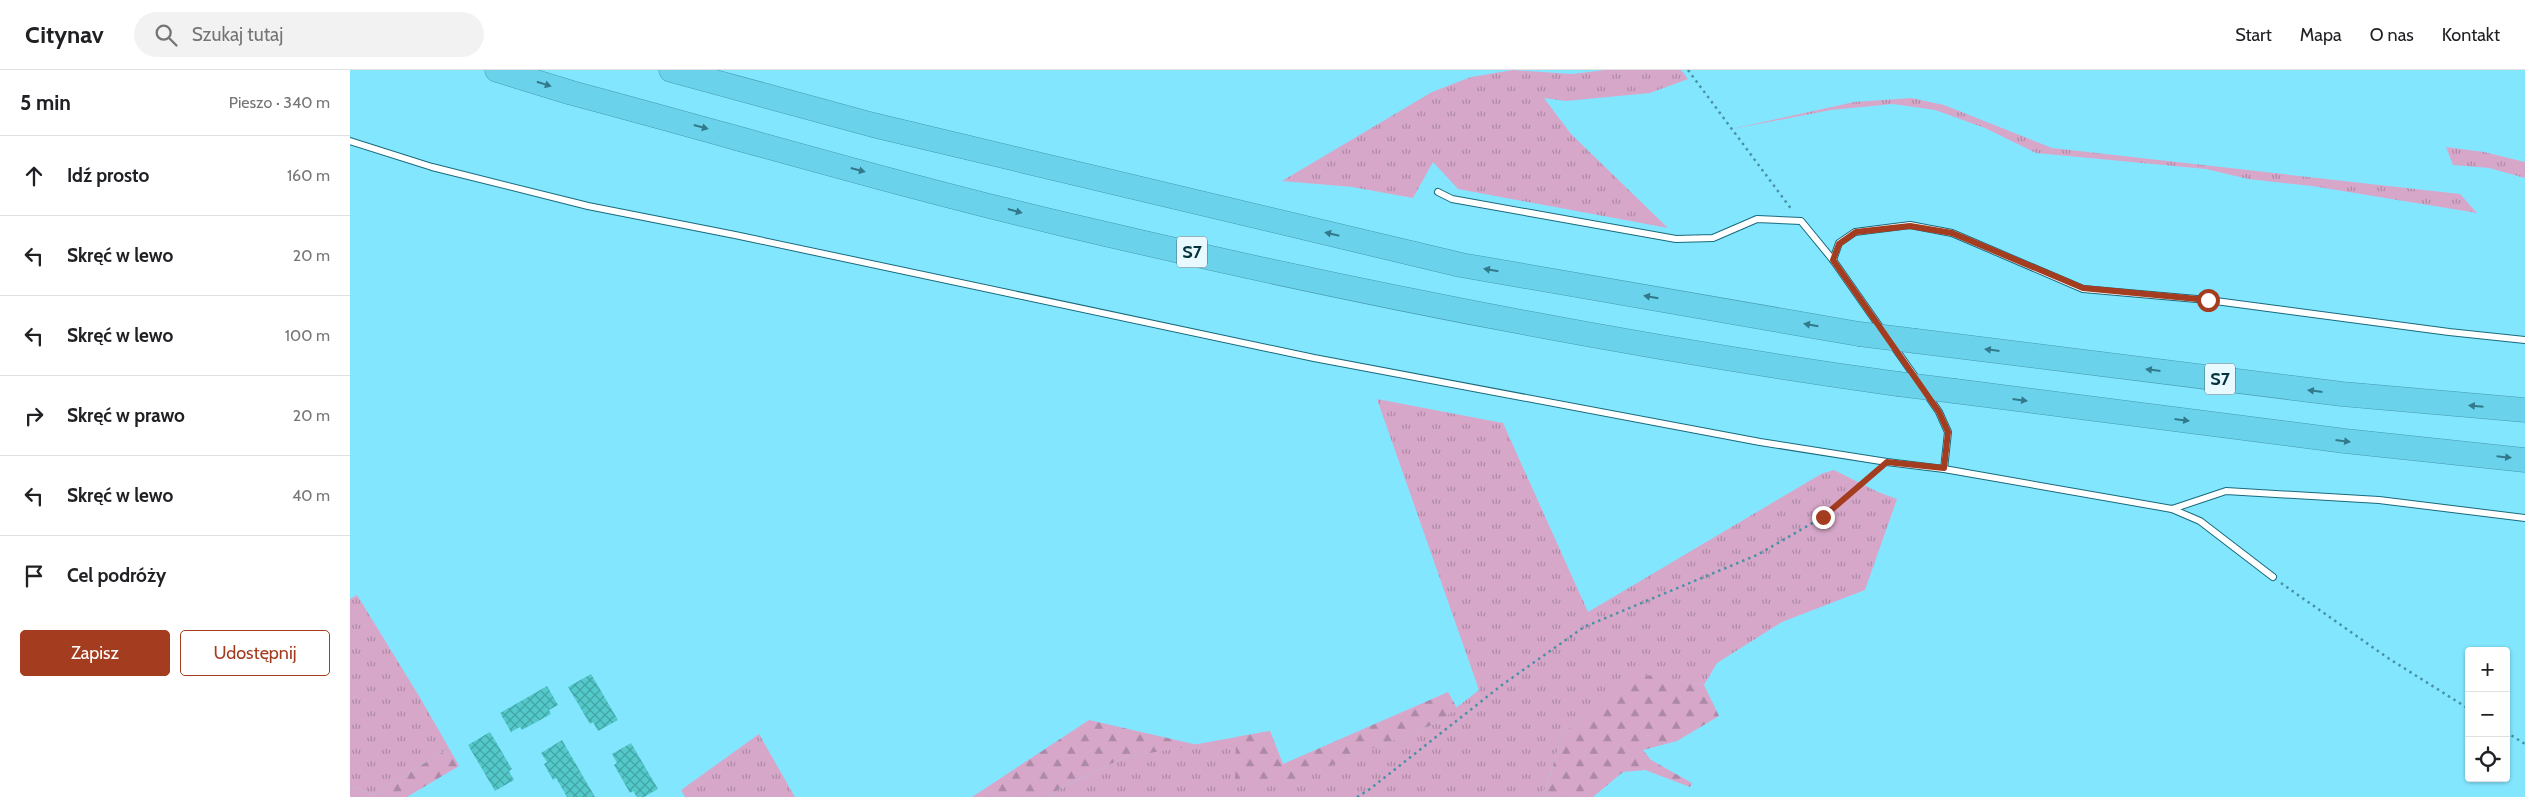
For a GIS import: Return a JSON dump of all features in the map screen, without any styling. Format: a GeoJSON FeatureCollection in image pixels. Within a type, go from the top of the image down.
{"type":"FeatureCollection","features":[{"type":"Feature","properties":{"kind":"highway","name":"S7"},"geometry":{"type":"LineString","coordinates":[[498,70],[582,96],[1075,226],[1461,312],[1754,364],[1955,392],[2345,441],[2525,460]]}},
{"type":"Feature","properties":{"kind":"highway","name":"S7"},"geometry":{"type":"LineString","coordinates":[[671,70],[874,125],[1462,264],[1859,334],[2342,394],[2525,410]]}},
{"type":"Feature","properties":{"kind":"lane"},"geometry":{"type":"LineString","coordinates":[[350,141],[432,167],[588,206],[735,234],[1107,315],[1397,374],[1760,442],[1887,462],[1944,468],[2172,509],[2200,521],[2273,576]]}},
{"type":"Feature","properties":{"kind":"lane"},"geometry":{"type":"LineString","coordinates":[[1438,192],[1452,199],[1676,239],[1713,238],[1757,219],[1801,221],[1833,260],[1939,412],[1948,432],[1944,468]]}},
{"type":"Feature","properties":{"kind":"lane"},"geometry":{"type":"LineString","coordinates":[[1833,260],[1839,244],[1856,232],[1910,226],[1952,233],[2083,288],[2208,300],[2449,332],[2525,340]]}},
{"type":"Feature","properties":{"kind":"lane"},"geometry":{"type":"LineString","coordinates":[[2172,509],[2226,491],[2379,500],[2525,518]]}},
{"type":"Feature","properties":{"kind":"path"},"geometry":{"type":"LineString","coordinates":[[1688,70],[1801,221]]}},
{"type":"Feature","properties":{"kind":"path"},"geometry":{"type":"LineString","coordinates":[[1357,797],[1370,789],[1502,685],[1584,627],[1757,555],[1823,517],[1887,462]]}},
{"type":"Feature","properties":{"kind":"path"},"geometry":{"type":"LineString","coordinates":[[2273,576],[2388,658],[2465,706]]}},
{"type":"Feature","properties":{"kind":"path"},"geometry":{"type":"LineString","coordinates":[[2510,735],[2525,744]]}},
{"type":"Feature","properties":{"kind":"green space"},"geometry":{"type":"Polygon","coordinates":[[[1513,70],[1572,74],[1605,70],[1681,70],[1688,79],[1650,93],[1566,101],[1544,98],[1571,134],[1668,228],[1458,189],[1433,162],[1413,198],[1352,187],[1282,181],[1432,92],[1471,77],[1513,70]]]}},
{"type":"Feature","properties":{"kind":"green space"},"geometry":{"type":"Polygon","coordinates":[[[1911,98],[1944,105],[2052,148],[2460,194],[2477,213],[2312,186],[2248,179],[2206,169],[2036,153],[1985,128],[1935,110],[1893,104],[1831,110],[1727,130],[1854,102],[1911,98]]]}},
{"type":"Feature","properties":{"kind":"green space"},"geometry":{"type":"Polygon","coordinates":[[[2446,147],[2484,152],[2525,162],[2525,178],[2489,168],[2453,165],[2446,147]]]}},
{"type":"Feature","properties":{"kind":"green space"},"geometry":{"type":"Polygon","coordinates":[[[1377,399],[1503,423],[1588,612],[1821,474],[1834,470],[1878,492],[1897,499],[1865,590],[1782,622],[1717,663],[1704,685],[1639,675],[1562,734],[1548,783],[1540,797],[1049,797],[1059,789],[1125,757],[1270,731],[1289,781],[1437,723],[1479,690],[1377,399]]]}},
{"type":"Feature","properties":{"kind":"green space"},"geometry":{"type":"Polygon","coordinates":[[[357,595],[449,748],[373,795],[350,785],[350,599],[357,595]]]}},
{"type":"Feature","properties":{"kind":"green space"},"geometry":{"type":"Polygon","coordinates":[[[1639,674],[1704,685],[1719,716],[1677,741],[1643,750],[1651,760],[1692,783],[1690,787],[1645,770],[1623,772],[1593,797],[1540,797],[1548,783],[1562,734],[1639,674]]]}},
{"type":"Feature","properties":{"kind":"green space"},"geometry":{"type":"Polygon","coordinates":[[[1448,692],[1457,708],[1437,723],[1289,782],[1235,783],[1236,737],[1270,731],[1283,764],[1448,692]]]}},
{"type":"Feature","properties":{"kind":"green space"},"geometry":{"type":"Polygon","coordinates":[[[1089,720],[1198,745],[1125,757],[1059,789],[1049,797],[972,797],[1089,720]]]}},
{"type":"Feature","properties":{"kind":"green space"},"geometry":{"type":"Polygon","coordinates":[[[759,734],[795,797],[685,797],[681,790],[759,734]]]}},
{"type":"Feature","properties":{"kind":"green space"},"geometry":{"type":"Polygon","coordinates":[[[449,748],[459,766],[407,797],[350,797],[350,785],[373,795],[449,748]]]}},
{"type":"Feature","properties":{"kind":"building"},"geometry":{"type":"Polygon","coordinates":[[[591,674],[618,720],[598,731],[593,722],[590,724],[568,687],[591,674]]]}},
{"type":"Feature","properties":{"kind":"building"},"geometry":{"type":"Polygon","coordinates":[[[547,686],[558,705],[549,710],[551,714],[522,730],[520,727],[511,732],[500,713],[547,686]]]}},
{"type":"Feature","properties":{"kind":"building"},"geometry":{"type":"Polygon","coordinates":[[[490,732],[512,769],[509,771],[514,780],[495,791],[468,745],[490,732]]]}},
{"type":"Feature","properties":{"kind":"building"},"geometry":{"type":"Polygon","coordinates":[[[562,740],[595,797],[567,797],[556,778],[553,780],[544,764],[547,762],[541,753],[562,740]]]}},
{"type":"Feature","properties":{"kind":"building"},"geometry":{"type":"Polygon","coordinates":[[[631,743],[658,789],[644,797],[637,797],[633,791],[630,793],[614,765],[617,763],[612,754],[631,743]]]}},
{"type":"Feature","properties":{"kind":"route"},"geometry":{"type":"LineString","coordinates":[[1823,517],[1887,462],[1920,467],[1944,468],[1948,432],[1939,412],[1833,260],[1839,244],[1856,232],[1910,226],[1952,233],[2083,288],[2208,300]]}}]}
